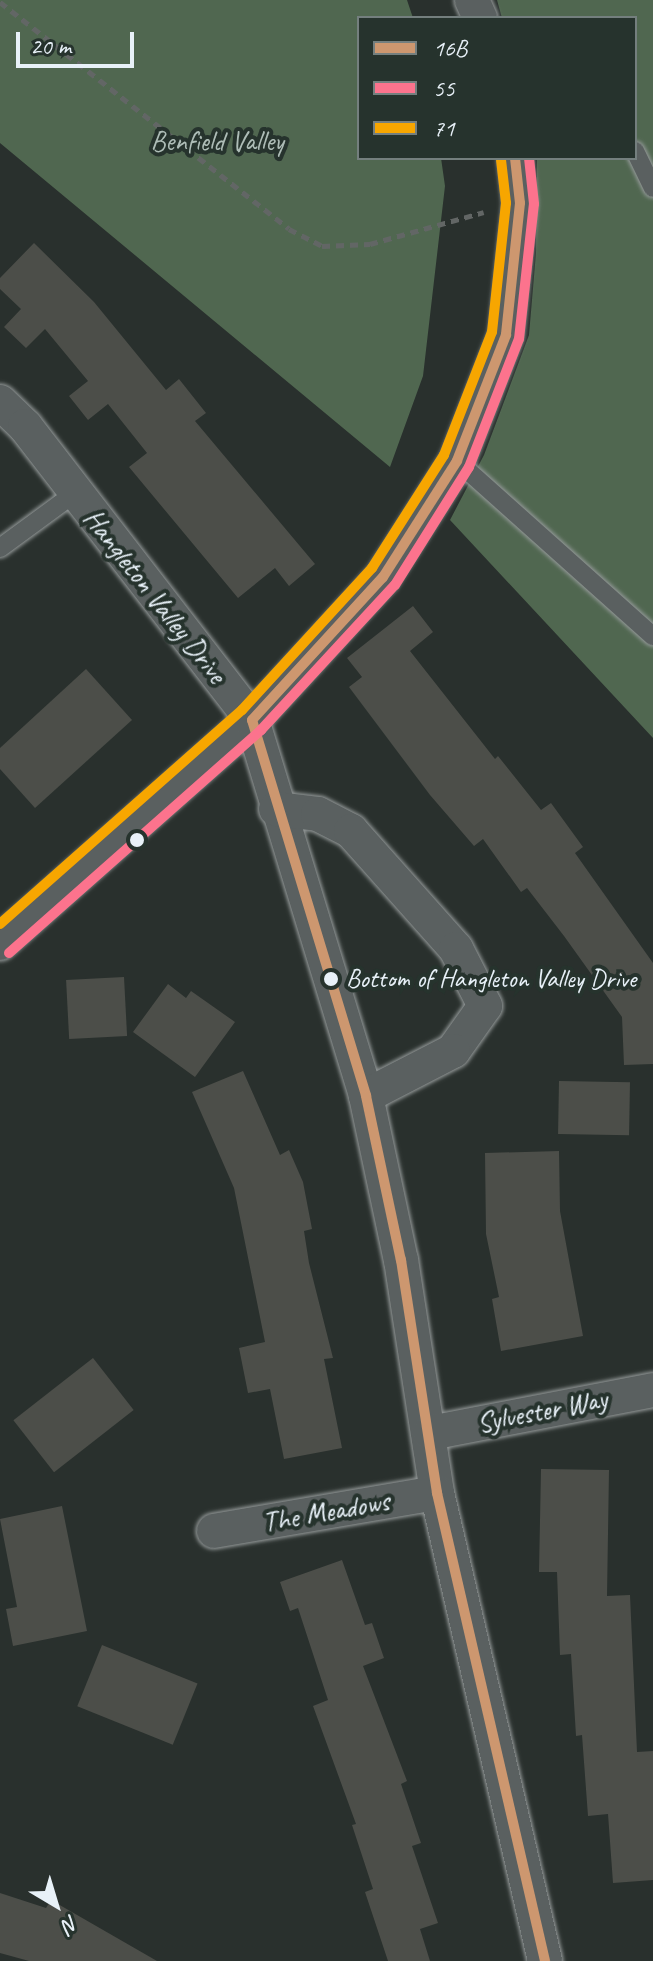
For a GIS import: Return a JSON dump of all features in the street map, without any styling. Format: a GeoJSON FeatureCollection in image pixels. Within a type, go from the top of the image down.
{"type":"FeatureCollection","features":[{"type":"Feature","properties":{"kind":"street"},"geometry":{"type":"LineString","coordinates":[[0,943],[252,720],[383,577],[457,461],[506,335],[520,203],[515,160]]}},
{"type":"Feature","properties":{"kind":"street","name":"Hangleton Valley Drive"},"geometry":{"type":"LineString","coordinates":[[0,402],[25,426],[252,720],[276,809],[325,952],[366,1096],[401,1260],[437,1493],[545,1961]]}},
{"type":"Feature","properties":{"kind":"street"},"geometry":{"type":"LineString","coordinates":[[276,809],[318,814],[351,831],[456,949],[485,1006],[453,1051],[366,1096]]}},
{"type":"Feature","properties":{"kind":"street","name":"Sylvester Way"},"geometry":{"type":"LineString","coordinates":[[430,1433],[653,1390]]}},
{"type":"Feature","properties":{"kind":"street","name":"The Meadows"},"geometry":{"type":"LineString","coordinates":[[214,1531],[437,1493]]}},
{"type":"Feature","properties":{"kind":"lane"},"geometry":{"type":"LineString","coordinates":[[637,155],[653,188]]}},
{"type":"Feature","properties":{"kind":"lane"},"geometry":{"type":"LineString","coordinates":[[457,461],[653,636]]}},
{"type":"Feature","properties":{"kind":"lane"},"geometry":{"type":"LineString","coordinates":[[0,548],[75,493]]}},
{"type":"Feature","properties":{"kind":"path"},"geometry":{"type":"LineString","coordinates":[[0,2],[289,229],[322,246],[370,244],[520,203]]}},
{"type":"Feature","properties":{"kind":"green space","name":"Benfield Valley"},"geometry":{"type":"Polygon","coordinates":[[[0,0],[407,0],[412,16],[357,16],[357,160],[441,160],[445,186],[423,376],[390,467],[0,143],[0,0]]]}},
{"type":"Feature","properties":{"kind":"green space"},"geometry":{"type":"Polygon","coordinates":[[[497,0],[653,0],[653,738],[450,520],[484,455],[529,335],[536,253],[537,160],[637,160],[637,16],[501,16],[497,0]]]}},
{"type":"Feature","properties":{"kind":"building"},"geometry":{"type":"Polygon","coordinates":[[[34,243],[94,302],[166,390],[179,379],[206,413],[195,421],[315,564],[289,586],[275,568],[238,598],[129,467],[147,453],[108,404],[88,420],[69,396],[88,381],[45,329],[26,348],[4,327],[21,309],[0,289],[0,278],[34,243]]]}},
{"type":"Feature","properties":{"kind":"building"},"geometry":{"type":"Polygon","coordinates":[[[413,606],[433,632],[410,651],[495,759],[498,756],[541,810],[551,803],[583,847],[575,853],[653,963],[653,1064],[624,1065],[622,1017],[564,936],[527,888],[521,892],[483,839],[474,846],[430,795],[349,687],[362,677],[347,658],[413,606]]]}},
{"type":"Feature","properties":{"kind":"building"},"geometry":{"type":"Polygon","coordinates":[[[86,669],[132,720],[35,808],[0,769],[0,748],[86,669]]]}},
{"type":"Feature","properties":{"kind":"building"},"geometry":{"type":"Polygon","coordinates":[[[124,977],[127,1036],[69,1039],[66,980],[124,977]]]}},
{"type":"Feature","properties":{"kind":"building"},"geometry":{"type":"Polygon","coordinates":[[[168,984],[186,998],[191,991],[235,1022],[195,1077],[133,1032],[168,984]]]}},
{"type":"Feature","properties":{"kind":"building"},"geometry":{"type":"Polygon","coordinates":[[[243,1071],[280,1155],[289,1150],[303,1182],[312,1229],[304,1231],[309,1263],[333,1358],[324,1359],[342,1448],[284,1459],[270,1389],[248,1393],[239,1348],[265,1342],[234,1188],[192,1092],[243,1071]]]}},
{"type":"Feature","properties":{"kind":"building"},"geometry":{"type":"Polygon","coordinates":[[[559,1081],[630,1082],[629,1135],[558,1134],[559,1081]]]}},
{"type":"Feature","properties":{"kind":"building"},"geometry":{"type":"Polygon","coordinates":[[[559,1151],[560,1211],[583,1336],[501,1351],[492,1299],[499,1297],[486,1234],[485,1153],[559,1151]]]}},
{"type":"Feature","properties":{"kind":"building"},"geometry":{"type":"Polygon","coordinates":[[[93,1358],[134,1410],[54,1472],[13,1420],[93,1358]]]}},
{"type":"Feature","properties":{"kind":"building"},"geometry":{"type":"Polygon","coordinates":[[[541,1469],[609,1470],[607,1596],[630,1595],[637,1752],[653,1751],[653,1880],[613,1883],[608,1814],[588,1816],[582,1735],[576,1736],[571,1654],[560,1655],[557,1572],[539,1572],[541,1469]]]}},
{"type":"Feature","properties":{"kind":"building"},"geometry":{"type":"Polygon","coordinates":[[[62,1506],[87,1631],[13,1646],[6,1609],[17,1607],[0,1519],[62,1506]]]}},
{"type":"Feature","properties":{"kind":"building"},"geometry":{"type":"Polygon","coordinates":[[[342,1560],[365,1625],[372,1623],[384,1658],[363,1666],[407,1781],[401,1784],[421,1843],[412,1846],[438,1923],[420,1929],[430,1961],[388,1961],[365,1892],[373,1889],[352,1825],[356,1824],[313,1706],[328,1700],[298,1608],[290,1611],[280,1582],[342,1560]]]}},
{"type":"Feature","properties":{"kind":"building"},"geometry":{"type":"Polygon","coordinates":[[[102,1645],[197,1684],[173,1745],[77,1706],[102,1645]]]}},
{"type":"Feature","properties":{"kind":"building"},"geometry":{"type":"Polygon","coordinates":[[[0,1893],[46,1908],[51,1900],[157,1961],[29,1961],[0,1953],[0,1893]]]}},
{"type":"Feature","properties":{"kind":"transit line","name":"71"},"geometry":{"type":"LineString","coordinates":[[0,924],[242,710],[372,568],[444,455],[492,332],[506,203],[501,160]]}},
{"type":"Feature","properties":{"kind":"transit line","name":"16B"},"geometry":{"type":"LineString","coordinates":[[515,160],[520,203],[506,335],[457,461],[383,577],[252,720],[366,1096],[401,1260],[437,1493],[545,1961]]}},
{"type":"Feature","properties":{"kind":"transit line","name":"55"},"geometry":{"type":"LineString","coordinates":[[9,953],[261,730],[395,585],[469,467],[519,339],[534,204],[529,160]]}},
{"type":"Feature","properties":{"kind":"place","name":"Bottom of Hangleton Valley Drive"},"geometry":{"type":"Point","coordinates":[331,979]}}]}
